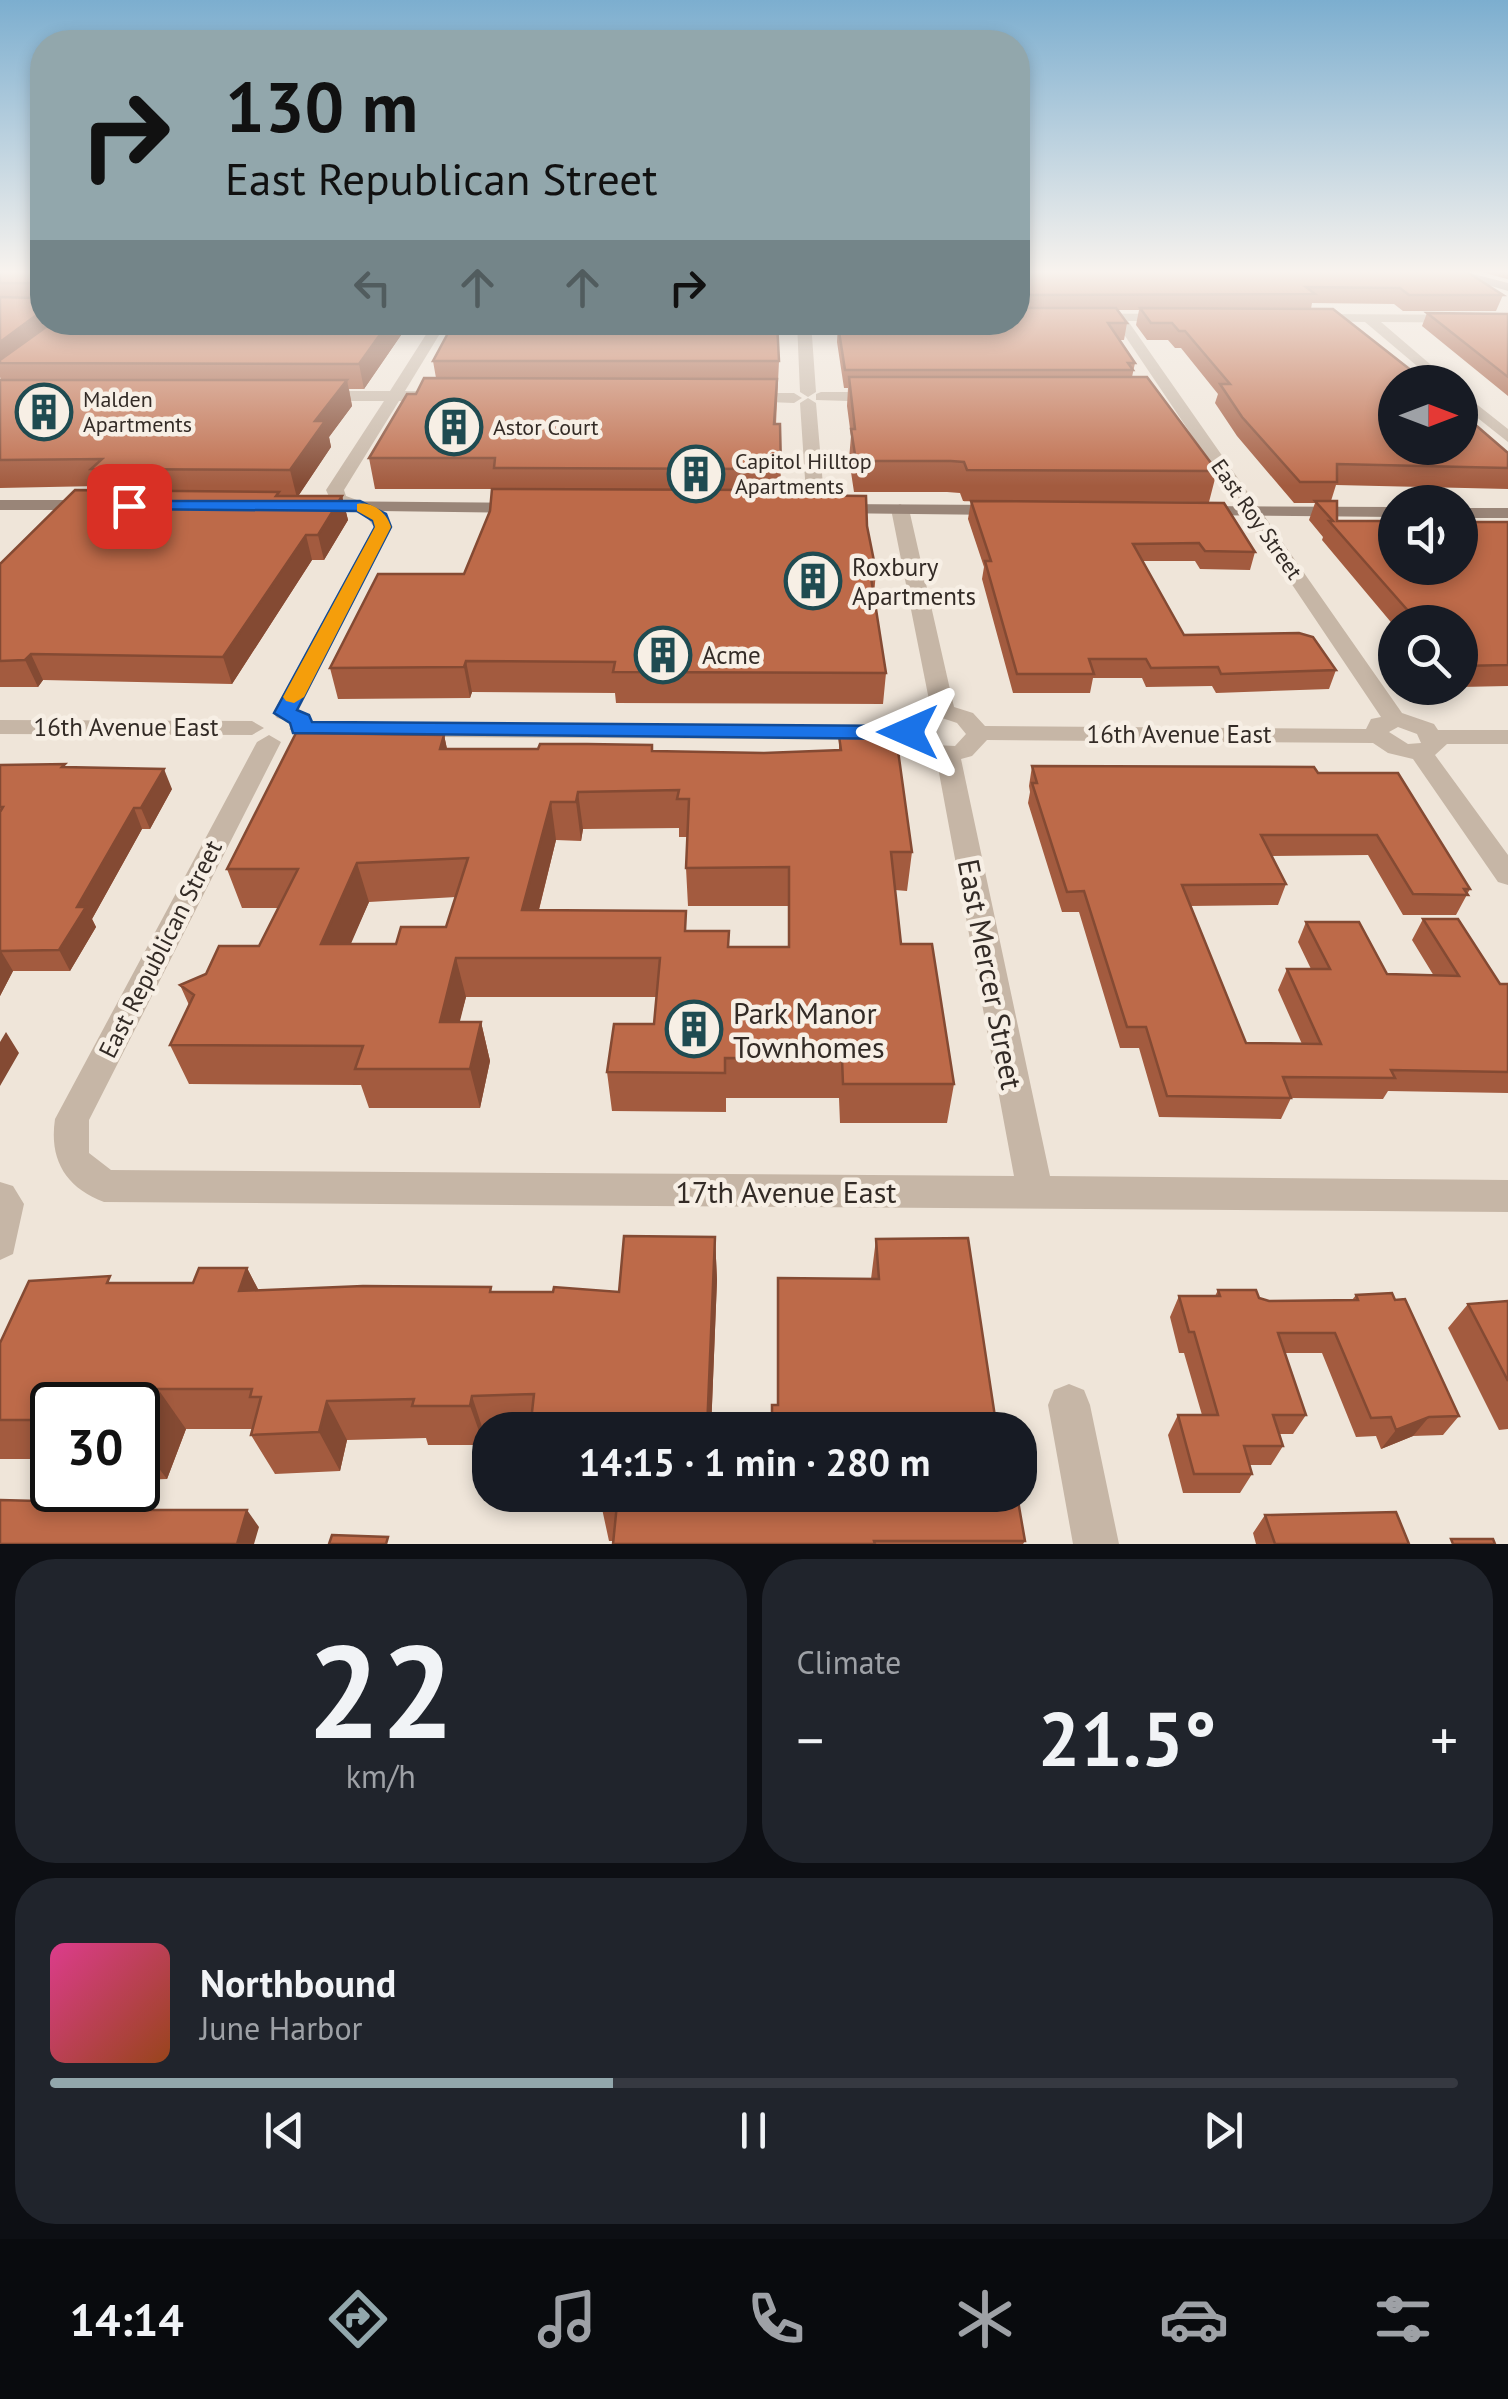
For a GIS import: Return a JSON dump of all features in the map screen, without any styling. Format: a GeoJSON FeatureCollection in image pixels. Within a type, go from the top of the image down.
{"type":"FeatureCollection","features":[{"type":"Feature","properties":{"kind":"street"},"geometry":{"type":"LineString","coordinates":[[261,735],[290,738],[293,721],[383,527],[377,515],[338,499],[336,490],[429,342]]}},
{"type":"Feature","properties":{"kind":"street"},"geometry":{"type":"LineString","coordinates":[[805,342],[807,509],[1015,510]]}},
{"type":"Feature","properties":{"kind":"street","name":"East Roy Street"},"geometry":{"type":"LineString","coordinates":[[1136,342],[1252,511],[1387,728]]}},
{"type":"Feature","properties":{"kind":"street"},"geometry":{"type":"LineString","coordinates":[[1397,342],[1424,365]]}},
{"type":"Feature","properties":{"kind":"street"},"geometry":{"type":"LineString","coordinates":[[300,396],[448,396]]}},
{"type":"Feature","properties":{"kind":"street"},"geometry":{"type":"LineString","coordinates":[[1151,398],[1172,397]]}},
{"type":"Feature","properties":{"kind":"street"},"geometry":{"type":"LineString","coordinates":[[734,398],[908,398]]}},
{"type":"Feature","properties":{"kind":"street"},"geometry":{"type":"LineString","coordinates":[[1478,411],[1508,437]]}},
{"type":"Feature","properties":{"kind":"street"},"geometry":{"type":"LineString","coordinates":[[0,505],[123,505]]}},
{"type":"Feature","properties":{"kind":"street"},"geometry":{"type":"LineString","coordinates":[[299,506],[548,508]]}},
{"type":"Feature","properties":{"kind":"street"},"geometry":{"type":"LineString","coordinates":[[900,509],[942,711]]}},
{"type":"Feature","properties":{"kind":"street"},"geometry":{"type":"LineString","coordinates":[[1182,511],[1378,512]]}},
{"type":"Feature","properties":{"kind":"street"},"geometry":{"type":"LineString","coordinates":[[1478,513],[1508,513]]}},
{"type":"Feature","properties":{"kind":"street"},"geometry":{"type":"LineString","coordinates":[[942,711],[965,718],[978,733],[975,745],[948,754],[920,748],[908,732],[915,717],[942,711]]}},
{"type":"Feature","properties":{"kind":"street"},"geometry":{"type":"LineString","coordinates":[[293,721],[908,732]]}},
{"type":"Feature","properties":{"kind":"street"},"geometry":{"type":"LineString","coordinates":[[1387,728],[1417,724],[1508,875]]}},
{"type":"Feature","properties":{"kind":"street","name":"16th Avenue East"},"geometry":{"type":"LineString","coordinates":[[0,726],[261,735]]}},
{"type":"Feature","properties":{"kind":"street","name":"16th Avenue East"},"geometry":{"type":"LineString","coordinates":[[978,733],[1387,728]]}},
{"type":"Feature","properties":{"kind":"street","name":"East Republican Street"},"geometry":{"type":"LineString","coordinates":[[73,1161],[72,1119],[261,735]]}},
{"type":"Feature","properties":{"kind":"street"},"geometry":{"type":"LineString","coordinates":[[1427,744],[1508,737]]}},
{"type":"Feature","properties":{"kind":"street","name":"East Mercer Street"},"geometry":{"type":"LineString","coordinates":[[948,754],[1035,1193]]}},
{"type":"Feature","properties":{"kind":"street","name":"17th Avenue East"},"geometry":{"type":"LineString","coordinates":[[73,1161],[104,1186],[1508,1196]]}},
{"type":"Feature","properties":{"kind":"street"},"geometry":{"type":"LineString","coordinates":[[0,1242],[5,1227],[3,1201]]}},
{"type":"Feature","properties":{"kind":"street"},"geometry":{"type":"LineString","coordinates":[[1069,1405],[1096,1544]]}},
{"type":"Feature","properties":{"kind":"building"},"geometry":{"type":"Polygon","coordinates":[[[25,342],[375,342],[359,364],[0,360],[25,342]]]}},
{"type":"Feature","properties":{"kind":"building"},"geometry":{"type":"Polygon","coordinates":[[[443,342],[778,342],[779,361],[433,361],[443,342]]]}},
{"type":"Feature","properties":{"kind":"building"},"geometry":{"type":"Polygon","coordinates":[[[841,342],[1121,342],[1135,363],[1128,363],[1133,370],[845,370],[841,342]]]}},
{"type":"Feature","properties":{"kind":"building"},"geometry":{"type":"Polygon","coordinates":[[[1194,342],[1375,342],[1404,365],[1378,365],[1378,465],[1337,464],[1337,482],[1300,482],[1242,417],[1220,384],[1230,384],[1194,342]]]}},
{"type":"Feature","properties":{"kind":"building"},"geometry":{"type":"Polygon","coordinates":[[[1464,342],[1508,342],[1508,377],[1464,342]]]}},
{"type":"Feature","properties":{"kind":"building"},"geometry":{"type":"Polygon","coordinates":[[[849,377],[1147,377],[1217,471],[967,470],[964,462],[856,461],[849,377]]]}},
{"type":"Feature","properties":{"kind":"building"},"geometry":{"type":"Polygon","coordinates":[[[424,378],[777,379],[774,424],[780,424],[781,469],[494,468],[495,458],[369,458],[407,394],[416,394],[424,378]]]}},
{"type":"Feature","properties":{"kind":"building"},"geometry":{"type":"Polygon","coordinates":[[[0,380],[347,380],[315,421],[325,421],[290,470],[91,469],[102,459],[0,460],[0,380]]]}},
{"type":"Feature","properties":{"kind":"building"},"geometry":{"type":"Polygon","coordinates":[[[1478,427],[1508,453],[1508,468],[1380,465],[1478,465],[1478,427]]]}},
{"type":"Feature","properties":{"kind":"building"},"geometry":{"type":"Polygon","coordinates":[[[492,489],[781,490],[781,495],[866,496],[876,571],[870,571],[886,673],[613,672],[615,662],[466,661],[464,667],[330,668],[378,574],[464,574],[490,511],[492,489]]]}},
{"type":"Feature","properties":{"kind":"building"},"geometry":{"type":"Polygon","coordinates":[[[75,490],[342,496],[318,535],[306,535],[223,657],[31,654],[25,660],[0,661],[0,564],[75,490]]]}},
{"type":"Feature","properties":{"kind":"building"},"geometry":{"type":"Polygon","coordinates":[[[971,501],[1224,503],[1255,552],[1205,551],[1199,543],[1133,544],[1184,635],[1299,633],[1313,637],[1336,670],[1221,674],[1218,667],[1151,668],[1146,659],[1089,659],[1094,674],[1017,674],[985,561],[991,561],[971,501]]]}},
{"type":"Feature","properties":{"kind":"building"},"geometry":{"type":"Polygon","coordinates":[[[1315,501],[1337,501],[1337,521],[1378,521],[1378,577],[1329,521],[1333,521],[1315,501]]]}},
{"type":"Feature","properties":{"kind":"building"},"geometry":{"type":"Polygon","coordinates":[[[1478,522],[1508,522],[1508,665],[1478,666],[1478,605],[1403,605],[1385,585],[1478,585],[1478,522]]]}},
{"type":"Feature","properties":{"kind":"building"},"geometry":{"type":"Polygon","coordinates":[[[296,733],[444,735],[440,749],[538,749],[540,744],[587,744],[652,745],[652,751],[764,753],[841,750],[839,736],[896,736],[912,852],[891,852],[901,944],[932,944],[954,1084],[843,1084],[842,1059],[725,1058],[725,1073],[607,1072],[614,1024],[654,1024],[660,958],[456,958],[440,1022],[481,1022],[470,1069],[355,1069],[363,1046],[170,1045],[194,995],[180,985],[206,974],[219,946],[259,946],[298,869],[227,869],[296,733]],[[679,790],[578,792],[576,802],[551,802],[522,910],[686,911],[685,931],[729,931],[728,947],[789,947],[789,867],[686,868],[689,799],[677,799],[679,790]],[[468,858],[357,863],[321,944],[396,944],[401,927],[446,927],[468,858]]]}},
{"type":"Feature","properties":{"kind":"building"},"geometry":{"type":"Polygon","coordinates":[[[65,764],[62,767],[164,769],[141,808],[134,808],[77,907],[86,907],[59,950],[0,952],[3,807],[0,765],[65,764]]]}},
{"type":"Feature","properties":{"kind":"building"},"geometry":{"type":"Polygon","coordinates":[[[1032,766],[1314,767],[1318,773],[1398,773],[1470,889],[1464,889],[1468,895],[1413,894],[1377,835],[1261,835],[1286,884],[1182,885],[1246,1043],[1321,1044],[1287,969],[1330,969],[1306,922],[1359,922],[1387,974],[1459,976],[1423,919],[1458,919],[1500,984],[1508,984],[1508,1072],[1391,1070],[1395,1078],[1283,1077],[1291,1098],[1167,1096],[1146,1027],[1127,1027],[1084,891],[1067,892],[1032,783],[1037,783],[1032,766]]]}},
{"type":"Feature","properties":{"kind":"building"},"geometry":{"type":"Polygon","coordinates":[[[624,1236],[715,1237],[708,1412],[532,1412],[534,1394],[472,1396],[470,1406],[412,1406],[414,1399],[327,1401],[319,1432],[251,1435],[261,1397],[250,1397],[252,1389],[160,1389],[160,1382],[30,1382],[30,1420],[0,1420],[0,1343],[29,1281],[110,1276],[107,1283],[193,1283],[199,1268],[247,1268],[239,1291],[363,1286],[491,1287],[490,1292],[553,1292],[554,1287],[619,1292],[624,1236]]]}},
{"type":"Feature","properties":{"kind":"building"},"geometry":{"type":"Polygon","coordinates":[[[968,1238],[994,1412],[772,1412],[772,1405],[778,1405],[778,1278],[879,1279],[876,1239],[968,1238]]]}},
{"type":"Feature","properties":{"kind":"building"},"geometry":{"type":"Polygon","coordinates":[[[1218,1290],[1256,1290],[1259,1298],[1269,1301],[1358,1300],[1356,1295],[1392,1293],[1395,1300],[1405,1299],[1459,1416],[1429,1417],[1396,1430],[1391,1417],[1371,1418],[1335,1333],[1278,1333],[1306,1415],[1273,1415],[1283,1446],[1244,1446],[1252,1474],[1194,1474],[1178,1415],[1218,1415],[1194,1332],[1189,1332],[1179,1296],[1220,1296],[1218,1290]]]}},
{"type":"Feature","properties":{"kind":"building"},"geometry":{"type":"Polygon","coordinates":[[[1508,1301],[1508,1381],[1468,1304],[1508,1301]]]}},
{"type":"Feature","properties":{"kind":"building"},"geometry":{"type":"Polygon","coordinates":[[[0,1500],[30,1501],[30,1512],[247,1510],[237,1544],[0,1544],[0,1500]]]}},
{"type":"Feature","properties":{"kind":"building"},"geometry":{"type":"Polygon","coordinates":[[[616,1512],[1020,1512],[1025,1541],[874,1541],[875,1544],[613,1544],[616,1512]]]}},
{"type":"Feature","properties":{"kind":"building"},"geometry":{"type":"Polygon","coordinates":[[[1396,1512],[1409,1544],[1275,1544],[1265,1515],[1396,1512]]]}},
{"type":"Feature","properties":{"kind":"building"},"geometry":{"type":"Polygon","coordinates":[[[332,1535],[388,1537],[386,1544],[329,1544],[332,1535]]]}},
{"type":"Feature","properties":{"kind":"building"},"geometry":{"type":"Polygon","coordinates":[[[1451,1539],[1493,1539],[1495,1544],[1453,1544],[1451,1539]]]}},
{"type":"Feature","properties":{"kind":"slow traffic"},"geometry":{"type":"LineString","coordinates":[[294,697],[383,527],[380,518],[363,507]]}},
{"type":"Feature","properties":{"kind":"place","name":"Malden Apartments"},"geometry":{"type":"Point","coordinates":[44,412]}},
{"type":"Feature","properties":{"kind":"place","name":"Astor Court"},"geometry":{"type":"Point","coordinates":[454,427]}},
{"type":"Feature","properties":{"kind":"place","name":"Capitol Hilltop Apartments"},"geometry":{"type":"Point","coordinates":[696,474]}},
{"type":"Feature","properties":{"kind":"place","name":"Roxbury Apartments"},"geometry":{"type":"Point","coordinates":[813,581]}},
{"type":"Feature","properties":{"kind":"place","name":"Acme"},"geometry":{"type":"Point","coordinates":[663,655]}},
{"type":"Feature","properties":{"kind":"place","name":"Park Manor Townhomes"},"geometry":{"type":"Point","coordinates":[694,1029]}},
{"type":"Feature","properties":{"kind":"route"},"geometry":{"type":"LineString","coordinates":[[129,506],[360,506],[380,518],[383,527],[285,713],[302,719],[301,729],[908,732]]}}]}
